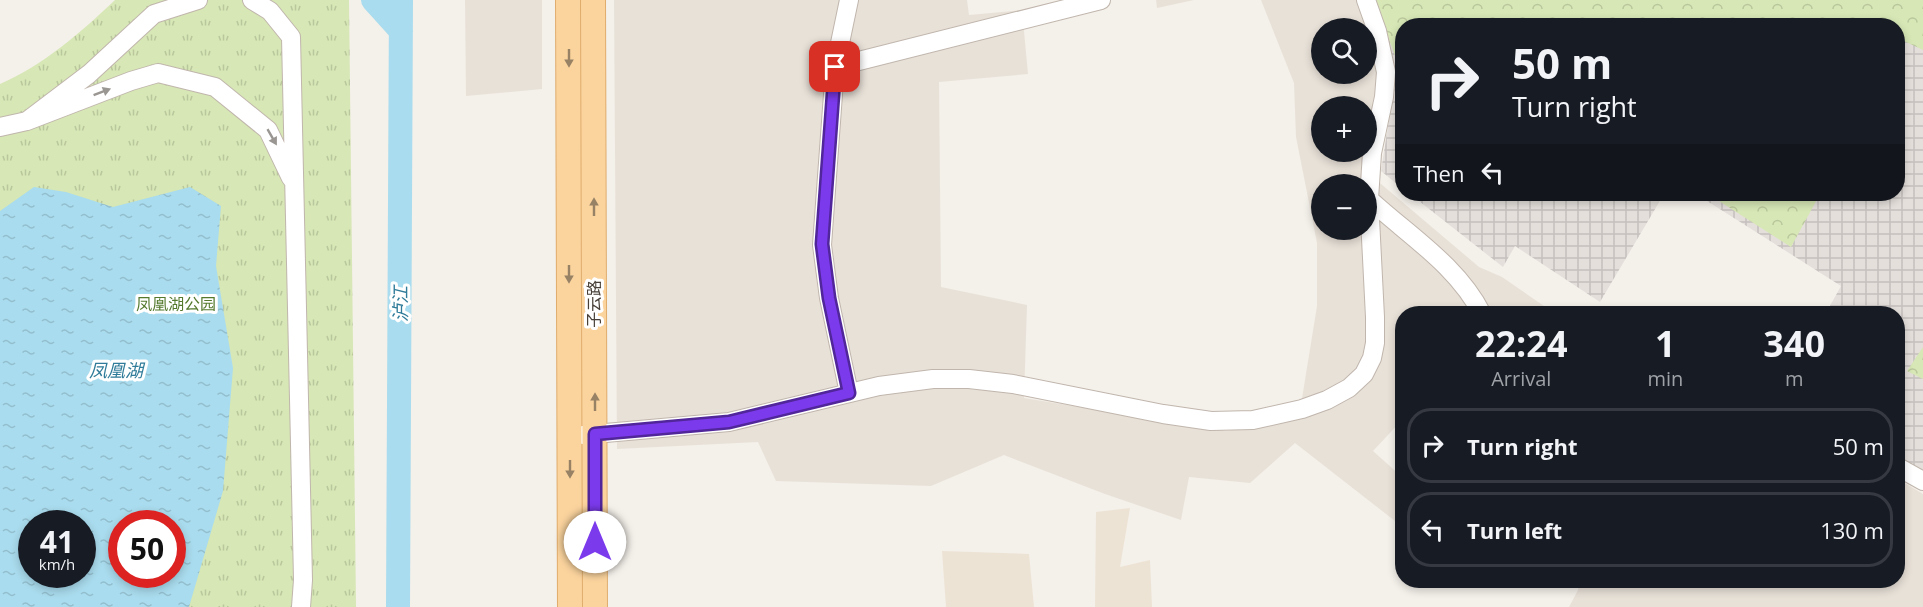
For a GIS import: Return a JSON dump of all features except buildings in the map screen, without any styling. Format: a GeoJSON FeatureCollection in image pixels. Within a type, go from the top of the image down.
{"type":"FeatureCollection","features":[{"type":"Feature","properties":{"kind":"main road","name":"子云路"},"geometry":{"type":"LineString","coordinates":[[568,0],[570,607]]}},
{"type":"Feature","properties":{"kind":"main road","name":"子云路"},"geometry":{"type":"LineString","coordinates":[[593,0],[596,607]]}},
{"type":"Feature","properties":{"kind":"street"},"geometry":{"type":"LineString","coordinates":[[27,121],[89,74],[154,14],[198,0]]}},
{"type":"Feature","properties":{"kind":"street"},"geometry":{"type":"LineString","coordinates":[[252,0],[270,11],[291,37],[303,580],[301,607]]}},
{"type":"Feature","properties":{"kind":"street"},"geometry":{"type":"LineString","coordinates":[[849,0],[835,67],[822,244],[829,298],[849,393]]}},
{"type":"Feature","properties":{"kind":"street"},"geometry":{"type":"LineString","coordinates":[[835,67],[1101,0]]}},
{"type":"Feature","properties":{"kind":"street"},"geometry":{"type":"LineString","coordinates":[[1366,0],[1377,32],[1386,72],[1384,98],[1372,153],[1371,174]]}},
{"type":"Feature","properties":{"kind":"street"},"geometry":{"type":"LineString","coordinates":[[0,127],[27,121],[158,73],[215,87],[268,130],[293,183]]}},
{"type":"Feature","properties":{"kind":"street"},"geometry":{"type":"LineString","coordinates":[[1377,206],[1459,278],[1477,306]]}},
{"type":"Feature","properties":{"kind":"street"},"geometry":{"type":"LineString","coordinates":[[570,436],[729,422],[849,393],[908,381],[933,379],[969,379],[1024,386],[1192,418],[1232,421],[1276,416],[1317,404],[1339,394],[1364,374],[1372,358],[1375,343],[1371,240]]}},
{"type":"Feature","properties":{"kind":"street"},"geometry":{"type":"LineString","coordinates":[[1905,471],[1923,481]]}},
{"type":"Feature","properties":{"kind":"shaded area"},"geometry":{"type":"Polygon","coordinates":[[[465,0],[542,0],[542,89],[466,96],[465,0]]]}},
{"type":"Feature","properties":{"kind":"shaded area"},"geometry":{"type":"Polygon","coordinates":[[[614,0],[967,0],[969,15],[1022,10],[1028,74],[939,82],[941,287],[1027,305],[1024,398],[1227,431],[1299,417],[1317,306],[1316,240],[1377,240],[1377,181],[1395,196],[1395,201],[1401,201],[1479,267],[1502,277],[1544,306],[1395,306],[1395,427],[1373,451],[1395,471],[1395,521],[1295,443],[1250,483],[1189,477],[1181,520],[1004,455],[931,486],[776,481],[758,442],[617,449],[614,0]]]}},
{"type":"Feature","properties":{"kind":"shaded area"},"geometry":{"type":"Polygon","coordinates":[[[1156,0],[1194,0],[1157,8],[1156,0]]]}},
{"type":"Feature","properties":{"kind":"shaded area"},"geometry":{"type":"Polygon","coordinates":[[[1261,0],[1360,0],[1364,18],[1311,18],[1311,84],[1377,84],[1377,68],[1381,84],[1377,102],[1377,96],[1311,96],[1311,162],[1362,162],[1361,167],[1369,174],[1311,174],[1311,213],[1296,137],[1294,83],[1261,0]]]}},
{"type":"Feature","properties":{"kind":"shaded area"},"geometry":{"type":"Polygon","coordinates":[[[1923,0],[1923,474],[1905,463],[1905,306],[1830,306],[1841,286],[1707,201],[1905,201],[1905,18],[1395,18],[1395,81],[1377,13],[1923,0]]]}},
{"type":"Feature","properties":{"kind":"shaded area"},"geometry":{"type":"Polygon","coordinates":[[[1395,81],[1395,182],[1381,171],[1395,81]]]}},
{"type":"Feature","properties":{"kind":"shaded area"},"geometry":{"type":"Polygon","coordinates":[[[1419,201],[1660,201],[1600,302],[1515,246],[1503,267],[1419,201]]]}},
{"type":"Feature","properties":{"kind":"shaded area"},"geometry":{"type":"Polygon","coordinates":[[[1905,483],[1923,494],[1923,607],[1569,607],[1578,588],[1905,588],[1905,483]]]}},
{"type":"Feature","properties":{"kind":"shaded area"},"geometry":{"type":"Polygon","coordinates":[[[1130,508],[1120,567],[1150,560],[1152,607],[1095,607],[1096,512],[1130,508]]]}},
{"type":"Feature","properties":{"kind":"shaded area"},"geometry":{"type":"Polygon","coordinates":[[[942,551],[1029,554],[1034,607],[946,607],[942,551]]]}},
{"type":"Feature","properties":{"kind":"green space","name":"凤凰湖公园"},"geometry":{"type":"Polygon","coordinates":[[[115,0],[349,0],[356,607],[0,607],[0,84],[32,68],[75,36],[115,0]]]}},
{"type":"Feature","properties":{"kind":"green space"},"geometry":{"type":"Polygon","coordinates":[[[1375,0],[1923,0],[1923,50],[1905,41],[1905,18],[1395,18],[1395,56],[1375,0]]]}},
{"type":"Feature","properties":{"kind":"green space"},"geometry":{"type":"Polygon","coordinates":[[[1719,201],[1816,201],[1791,247],[1719,201]]]}},
{"type":"Feature","properties":{"kind":"green space"},"geometry":{"type":"Polygon","coordinates":[[[1923,347],[1923,379],[1907,371],[1923,347]]]}},
{"type":"Feature","properties":{"kind":"water","name":"凤凰湖"},"geometry":{"type":"Polygon","coordinates":[[[34,187],[66,192],[113,207],[190,187],[221,206],[216,266],[233,368],[223,491],[189,607],[0,607],[0,211],[34,187]]]}},
{"type":"Feature","properties":{"kind":"waterway"},"geometry":{"type":"LineString","coordinates":[[373,0],[401,31]]}},
{"type":"Feature","properties":{"kind":"waterway","name":"泸江"},"geometry":{"type":"LineString","coordinates":[[398,607],[401,0]]}},
{"type":"Feature","properties":{"kind":"route"},"geometry":{"type":"LineString","coordinates":[[595,542],[595,434],[729,422],[849,393],[829,298],[822,244],[835,67]]}}]}
